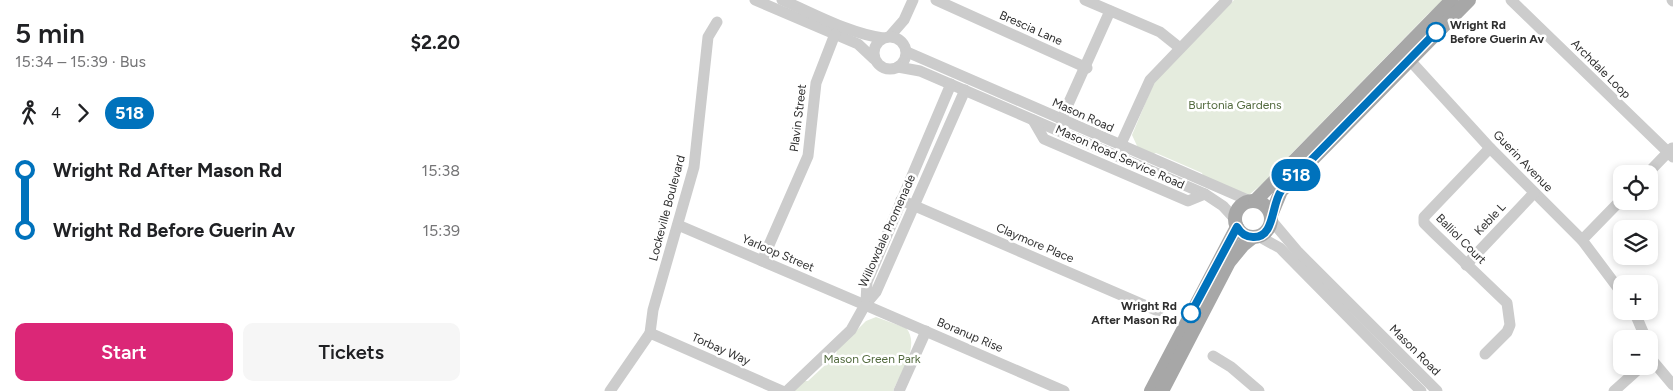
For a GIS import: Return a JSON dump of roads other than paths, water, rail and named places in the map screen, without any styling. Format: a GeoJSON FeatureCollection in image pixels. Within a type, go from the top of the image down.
{"type":"FeatureCollection","features":[{"type":"Feature","properties":{"kind":"main road"},"geometry":{"type":"LineString","coordinates":[[1162,391],[1229,262],[1243,245],[1267,230],[1281,191],[1453,0]]}},
{"type":"Feature","properties":{"kind":"main road"},"geometry":{"type":"LineString","coordinates":[[1151,391],[1236,223],[1239,207],[1253,201],[1405,55],[1467,0]]}},
{"type":"Feature","properties":{"kind":"main road"},"geometry":{"type":"LineString","coordinates":[[1253,201],[1265,206],[1271,217]]}},
{"type":"Feature","properties":{"kind":"main road"},"geometry":{"type":"LineString","coordinates":[[1236,223],[1243,234],[1256,237]]}},
{"type":"Feature","properties":{"kind":"street"},"geometry":{"type":"LineString","coordinates":[[755,0],[858,44],[884,68],[898,67],[904,61],[904,20]]}},
{"type":"Feature","properties":{"kind":"street"},"geometry":{"type":"LineString","coordinates":[[782,0],[800,4],[861,33],[886,37],[905,47]]}},
{"type":"Feature","properties":{"kind":"street"},"geometry":{"type":"LineString","coordinates":[[875,59],[874,49],[904,20],[913,0]]}},
{"type":"Feature","properties":{"kind":"street","name":"Brescia Lane"},"geometry":{"type":"LineString","coordinates":[[936,0],[1087,68]]}},
{"type":"Feature","properties":{"kind":"street"},"geometry":{"type":"LineString","coordinates":[[1085,0],[1160,32],[1180,48]]}},
{"type":"Feature","properties":{"kind":"street"},"geometry":{"type":"LineString","coordinates":[[1120,146],[1145,89],[1180,48],[1227,0]]}},
{"type":"Feature","properties":{"kind":"street","name":"Archdale Loop"},"geometry":{"type":"LineString","coordinates":[[1511,0],[1671,152]]}},
{"type":"Feature","properties":{"kind":"street"},"geometry":{"type":"LineString","coordinates":[[1061,120],[1087,68],[1110,11]]}},
{"type":"Feature","properties":{"kind":"street","name":"Lockeville Boulevard"},"geometry":{"type":"LineString","coordinates":[[610,391],[650,333],[653,310],[697,151],[708,37],[717,22]]}},
{"type":"Feature","properties":{"kind":"street","name":"Plavin Street"},"geometry":{"type":"LineString","coordinates":[[762,261],[808,156],[816,83],[835,34]]}},
{"type":"Feature","properties":{"kind":"street","name":"Mason Road"},"geometry":{"type":"LineString","coordinates":[[905,47],[1061,120],[1253,201]]}},
{"type":"Feature","properties":{"kind":"street","name":"Guerin Avenue"},"geometry":{"type":"LineString","coordinates":[[1405,55],[1490,148],[1582,240],[1613,281]]}},
{"type":"Feature","properties":{"kind":"street","name":"Mason Road"},"geometry":{"type":"LineString","coordinates":[[898,67],[920,71],[1205,194],[1223,206],[1236,223]]}},
{"type":"Feature","properties":{"kind":"street","name":"Willowdale Promenade"},"geometry":{"type":"LineString","coordinates":[[865,304],[867,282],[951,84]]}},
{"type":"Feature","properties":{"kind":"street","name":"Willowdale Promenade"},"geometry":{"type":"LineString","coordinates":[[787,391],[845,336],[865,304],[877,292],[965,90]]}},
{"type":"Feature","properties":{"kind":"street","name":"Balliol Court"},"geometry":{"type":"LineString","coordinates":[[1485,354],[1507,332],[1510,325],[1509,310],[1504,299],[1466,265],[1424,223],[1424,217],[1490,148]]}},
{"type":"Feature","properties":{"kind":"street"},"geometry":{"type":"LineString","coordinates":[[1657,165],[1671,152]]}},
{"type":"Feature","properties":{"kind":"street","name":"Keble L"},"geometry":{"type":"LineString","coordinates":[[1466,265],[1534,193]]}},
{"type":"Feature","properties":{"kind":"street","name":"Claymore Place"},"geometry":{"type":"LineString","coordinates":[[901,200],[1158,311]]}},
{"type":"Feature","properties":{"kind":"street"},"geometry":{"type":"LineString","coordinates":[[1582,240],[1613,208]]}},
{"type":"Feature","properties":{"kind":"street","name":"Mason Road"},"geometry":{"type":"LineString","coordinates":[[1271,217],[1298,252],[1437,391]]}},
{"type":"Feature","properties":{"kind":"street","name":"Yarloop Street"},"geometry":{"type":"LineString","coordinates":[[678,225],[865,304]]}},
{"type":"Feature","properties":{"kind":"street","name":"Mason Road"},"geometry":{"type":"LineString","coordinates":[[1256,237],[1280,248],[1421,391]]}},
{"type":"Feature","properties":{"kind":"street","name":"Boranup Rise"},"geometry":{"type":"LineString","coordinates":[[865,304],[1065,391]]}},
{"type":"Feature","properties":{"kind":"street"},"geometry":{"type":"LineString","coordinates":[[899,391],[926,331]]}},
{"type":"Feature","properties":{"kind":"street","name":"Torbay Way"},"geometry":{"type":"LineString","coordinates":[[650,333],[782,391]]}},
{"type":"Feature","properties":{"kind":"street"},"geometry":{"type":"LineString","coordinates":[[1213,356],[1231,367],[1259,391]]}},
{"type":"Feature","properties":{"kind":"street"},"geometry":{"type":"LineString","coordinates":[[1658,368],[1673,384]]}},
{"type":"Feature","properties":{"kind":"street"},"geometry":{"type":"LineString","coordinates":[[1614,391],[1632,375]]}},
{"type":"Feature","properties":{"kind":"place","name":"Wright Rd Before Guerin Av"},"geometry":{"type":"Point","coordinates":[1436,32]}},
{"type":"Feature","properties":{"kind":"place","name":"Wright Rd After Mason Rd"},"geometry":{"type":"Point","coordinates":[1191,313]}},
{"type":"Feature","properties":{"kind":"park label","name":"Burtonia Gardens"},"geometry":{"type":"Point","coordinates":[1235,105]}},
{"type":"Feature","properties":{"kind":"park label","name":"Mason Green Park"},"geometry":{"type":"Point","coordinates":[872,359]}}]}
